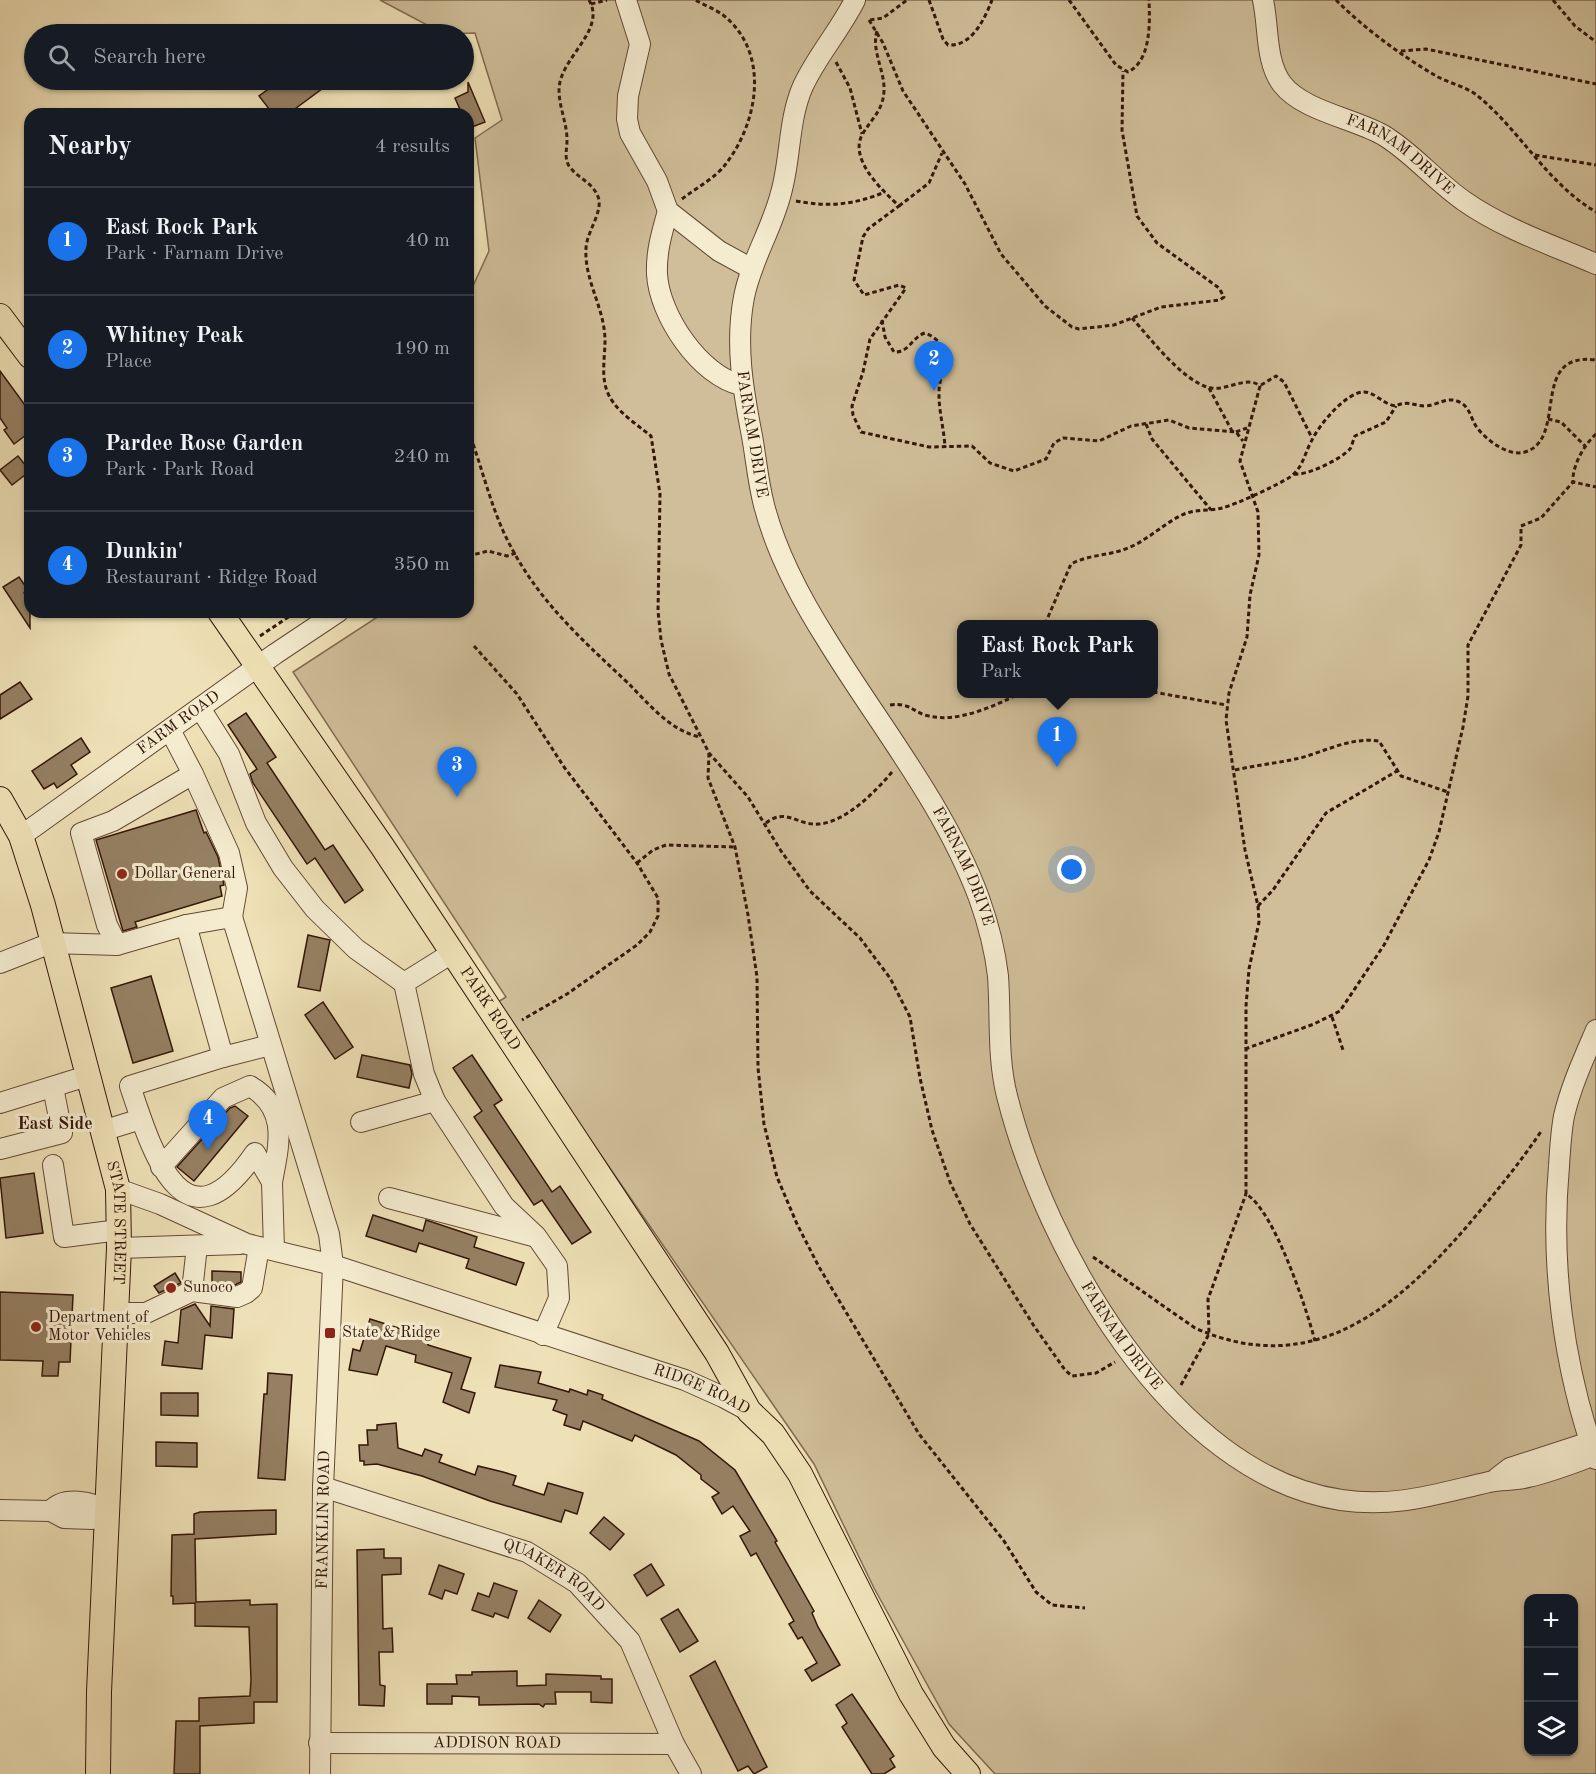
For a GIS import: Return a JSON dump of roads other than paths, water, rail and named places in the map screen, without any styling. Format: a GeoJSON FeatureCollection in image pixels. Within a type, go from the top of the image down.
{"type":"FeatureCollection","features":[{"type":"Feature","properties":{"kind":"main road"},"geometry":{"type":"LineString","coordinates":[[0,316],[24,348]]}},
{"type":"Feature","properties":{"kind":"main road","name":"PARK ROAD"},"geometry":{"type":"LineString","coordinates":[[224,618],[259,665],[504,1031],[717,1353],[749,1411]]}},
{"type":"Feature","properties":{"kind":"main road","name":"STATE STREET"},"geometry":{"type":"LineString","coordinates":[[0,799],[21,836],[43,905],[51,943],[118,1190],[119,1239],[99,1692],[98,1774]]}},
{"type":"Feature","properties":{"kind":"main road","name":"RIDGE ROAD"},"geometry":{"type":"LineString","coordinates":[[749,1411],[773,1434],[800,1474],[911,1694],[944,1747],[968,1774]]}},
{"type":"Feature","properties":{"kind":"street"},"geometry":{"type":"LineString","coordinates":[[626,0],[640,37],[636,68],[628,96],[627,119],[630,133],[657,182],[668,211],[718,251],[752,269]]}},
{"type":"Feature","properties":{"kind":"street","name":"FARNAM DRIVE"},"geometry":{"type":"LineString","coordinates":[[1263,0],[1275,70],[1291,93],[1310,105],[1362,124],[1385,137],[1450,190],[1485,213],[1596,264]]}},
{"type":"Feature","properties":{"kind":"street","name":"FARNAM DRIVE"},"geometry":{"type":"LineString","coordinates":[[853,4],[799,96],[780,198],[752,269],[741,318],[741,385],[760,490],[771,530],[815,620],[904,757],[957,849],[985,914],[998,978],[1002,1070],[1019,1137],[1036,1185],[1078,1272],[1131,1351],[1170,1401],[1194,1426],[1232,1455],[1314,1494],[1359,1502],[1412,1501],[1496,1480],[1527,1478],[1594,1452]]}},
{"type":"Feature","properties":{"kind":"street"},"geometry":{"type":"LineString","coordinates":[[668,211],[656,260],[657,277],[663,299],[677,328],[694,354],[728,382],[741,385]]}},
{"type":"Feature","properties":{"kind":"street","name":"FARM ROAD"},"geometry":{"type":"LineString","coordinates":[[21,836],[259,665],[329,618]]}},
{"type":"Feature","properties":{"kind":"street"},"geometry":{"type":"LineString","coordinates":[[200,708],[229,754],[256,823],[283,868],[315,909],[356,949],[404,983],[424,1074],[435,1101],[504,1206],[536,1236],[556,1266],[559,1298],[543,1335]]}},
{"type":"Feature","properties":{"kind":"street"},"geometry":{"type":"LineString","coordinates":[[116,1313],[146,1313],[192,1291],[237,1297],[252,1288],[284,1117],[270,1045],[232,917],[237,888],[229,853],[170,730]]}},
{"type":"Feature","properties":{"kind":"street"},"geometry":{"type":"LineString","coordinates":[[81,833],[112,821],[193,774]]}},
{"type":"Feature","properties":{"kind":"street"},"geometry":{"type":"LineString","coordinates":[[56,813],[67,825],[81,833],[107,925],[117,945]]}},
{"type":"Feature","properties":{"kind":"street"},"geometry":{"type":"LineString","coordinates":[[0,963],[51,943],[117,945],[186,925],[232,917]]}},
{"type":"Feature","properties":{"kind":"street"},"geometry":{"type":"LineString","coordinates":[[186,925],[223,1057]]}},
{"type":"Feature","properties":{"kind":"street"},"geometry":{"type":"LineString","coordinates":[[404,983],[452,953]]}},
{"type":"Feature","properties":{"kind":"street"},"geometry":{"type":"LineString","coordinates":[[1594,1452],[1570,1355],[1557,1270],[1555,1221],[1563,1120],[1596,1030]]}},
{"type":"Feature","properties":{"kind":"street"},"geometry":{"type":"LineString","coordinates":[[270,1045],[130,1086],[161,1167],[175,1185],[197,1197],[213,1196],[230,1184],[255,1153],[272,1182]]}},
{"type":"Feature","properties":{"kind":"street"},"geometry":{"type":"LineString","coordinates":[[0,1103],[87,1076]]}},
{"type":"Feature","properties":{"kind":"street"},"geometry":{"type":"LineString","coordinates":[[161,1167],[223,1098],[239,1089],[250,1086],[265,1095],[284,1117]]}},
{"type":"Feature","properties":{"kind":"street"},"geometry":{"type":"LineString","coordinates":[[0,1149],[62,1133],[53,1087]]}},
{"type":"Feature","properties":{"kind":"street"},"geometry":{"type":"LineString","coordinates":[[361,1122],[435,1101]]}},
{"type":"Feature","properties":{"kind":"street","name":"FRANKLIN ROAD"},"geometry":{"type":"LineString","coordinates":[[284,1117],[328,1234],[333,1265],[323,1487],[320,1774]]}},
{"type":"Feature","properties":{"kind":"street"},"geometry":{"type":"LineString","coordinates":[[102,1131],[141,1119]]}},
{"type":"Feature","properties":{"kind":"street","name":"RIDGE ROAD"},"geometry":{"type":"LineString","coordinates":[[53,1165],[64,1237],[260,1247]]}},
{"type":"Feature","properties":{"kind":"street","name":"RIDGE ROAD"},"geometry":{"type":"LineString","coordinates":[[118,1190],[160,1204],[260,1247],[333,1265],[685,1380],[749,1411]]}},
{"type":"Feature","properties":{"kind":"street"},"geometry":{"type":"LineString","coordinates":[[389,1198],[536,1236]]}},
{"type":"Feature","properties":{"kind":"street"},"geometry":{"type":"LineString","coordinates":[[192,1291],[196,1245]]}},
{"type":"Feature","properties":{"kind":"street","name":"QUAKER ROAD"},"geometry":{"type":"LineString","coordinates":[[323,1487],[526,1552],[577,1583],[630,1641],[675,1744],[691,1774]]}},
{"type":"Feature","properties":{"kind":"street"},"geometry":{"type":"LineString","coordinates":[[0,1510],[51,1511],[64,1518],[92,1519],[107,1512]]}},
{"type":"Feature","properties":{"kind":"street","name":"ADDISON ROAD"},"geometry":{"type":"LineString","coordinates":[[320,1743],[675,1744]]}},
{"type":"Feature","properties":{"kind":"place","name":"Whitney Peak"},"geometry":{"type":"Point","coordinates":[934,391]}},
{"type":"Feature","properties":{"kind":"place","name":"East Rock Park"},"geometry":{"type":"Point","coordinates":[1057,767]}},
{"type":"Feature","properties":{"kind":"place","name":"Pardee Rose Garden"},"geometry":{"type":"Point","coordinates":[457,797]}},
{"type":"Feature","properties":{"kind":"place","name":"Dollar General"},"geometry":{"type":"Point","coordinates":[122,874]}},
{"type":"Feature","properties":{"kind":"place","name":"Dunkin'"},"geometry":{"type":"Point","coordinates":[208,1150]}},
{"type":"Feature","properties":{"kind":"place","name":"Sunoco"},"geometry":{"type":"Point","coordinates":[171,1288]}},
{"type":"Feature","properties":{"kind":"place","name":"Department of Motor Vehicles"},"geometry":{"type":"Point","coordinates":[36,1327]}},
{"type":"Feature","properties":{"kind":"place","name":"State & Ridge"},"geometry":{"type":"Point","coordinates":[330,1333]}},
{"type":"Feature","properties":{"kind":"district","name":"East Side"},"geometry":{"type":"Point","coordinates":[55,1124]}}]}
